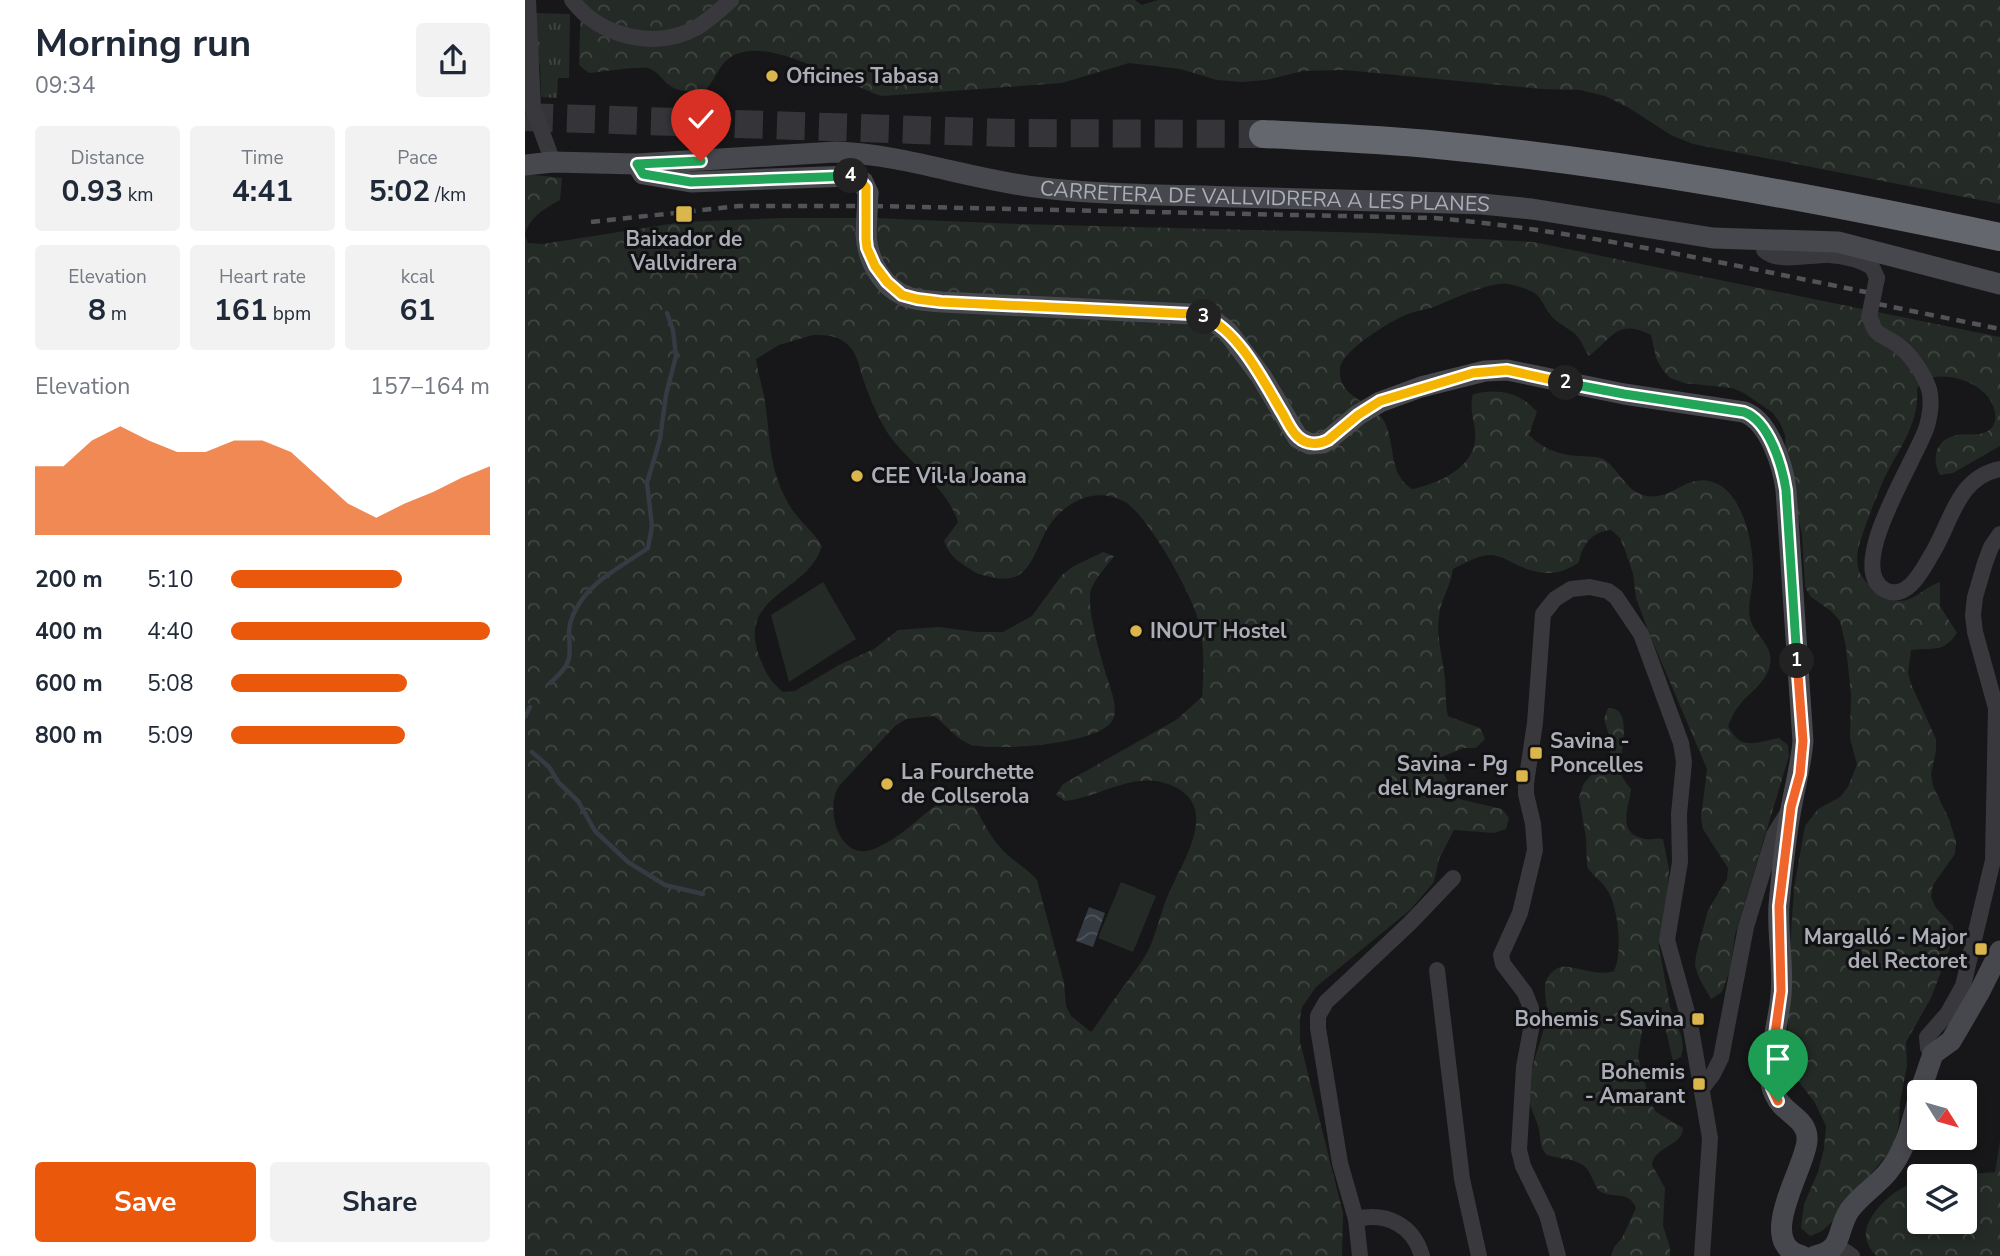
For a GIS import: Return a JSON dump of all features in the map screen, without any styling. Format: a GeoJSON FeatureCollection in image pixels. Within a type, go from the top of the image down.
{"type":"FeatureCollection","features":[{"type":"Feature","properties":{"kind":"highway"},"geometry":{"type":"LineString","coordinates":[[1263,134],[1439,145],[1684,177],[1829,202],[2000,237]]}},
{"type":"Feature","properties":{"kind":"street"},"geometry":{"type":"LineString","coordinates":[[528,0],[529,109],[553,162]]}},
{"type":"Feature","properties":{"kind":"street"},"geometry":{"type":"LineString","coordinates":[[572,0],[579,9],[602,25],[626,36],[644,40],[670,37],[695,28],[731,0]]}},
{"type":"Feature","properties":{"kind":"street","name":"CARRETERA DE VALLVIDRERA A LES PLANES"},"geometry":{"type":"LineString","coordinates":[[525,165],[553,162],[637,164],[857,153],[913,161],[1012,184],[1043,188],[1170,195],[1482,204],[1532,209],[1713,238],[1812,240],[1856,245],[2000,284]]}},
{"type":"Feature","properties":{"kind":"street"},"geometry":{"type":"LineString","coordinates":[[637,164],[643,174],[691,182],[851,176],[863,182],[868,193],[867,248],[875,266],[887,282],[909,298],[941,302],[1191,314],[1214,321],[1228,332],[1261,376],[1294,433],[1310,443],[1323,443],[1380,401],[1485,370],[1507,370],[1624,394],[1751,415],[1757,419],[1766,431],[1783,472],[1786,490],[1803,741],[1800,774],[1791,807],[1779,906],[1781,991],[1770,1070],[1775,1096],[1802,1124],[1807,1134],[1806,1146],[1782,1221],[1787,1247],[1802,1256],[1844,1250],[1842,1223],[1850,1210],[1887,1173],[1904,1147],[1907,1137]]}},
{"type":"Feature","properties":{"kind":"street"},"geometry":{"type":"LineString","coordinates":[[1764,240],[1764,250],[1769,254],[1785,257],[1829,255],[1848,258],[1873,267],[1877,278],[1870,317],[1877,331],[1900,346],[1918,368],[1929,389],[1929,415],[1922,439],[1885,516],[1873,548],[1873,575],[1879,586],[1901,592],[1910,585],[1933,553],[1966,488],[1984,474],[2000,469]]}},
{"type":"Feature","properties":{"kind":"street"},"geometry":{"type":"LineString","coordinates":[[1933,1054],[1928,1048],[1927,1037],[1948,1013],[1963,986],[1993,860],[1996,708],[1975,632],[1973,615],[1985,563],[2000,534]]}},
{"type":"Feature","properties":{"kind":"street"},"geometry":{"type":"LineString","coordinates":[[1558,1256],[1547,1215],[1523,1166],[1519,1150],[1524,1067],[1532,1024],[1531,1008],[1525,993],[1501,961],[1502,950],[1520,913],[1535,850],[1533,824],[1526,794],[1535,723],[1543,614],[1555,599],[1571,589],[1590,587],[1608,591],[1622,604],[1641,634],[1683,752],[1679,814],[1680,862],[1667,940],[1690,1023],[1710,1138],[1702,1256]]}},
{"type":"Feature","properties":{"kind":"street"},"geometry":{"type":"LineString","coordinates":[[1703,1087],[1721,1058],[1746,927],[1774,835],[1791,807]]}},
{"type":"Feature","properties":{"kind":"street"},"geometry":{"type":"LineString","coordinates":[[1360,1256],[1356,1219],[1340,1163],[1318,1016],[1326,1002],[1410,923],[1453,878]]}},
{"type":"Feature","properties":{"kind":"street"},"geometry":{"type":"LineString","coordinates":[[1924,1080],[1933,1054],[1951,1041],[2000,951]]}},
{"type":"Feature","properties":{"kind":"street"},"geometry":{"type":"LineString","coordinates":[[1437,970],[1462,1179],[1479,1256]]}},
{"type":"Feature","properties":{"kind":"street"},"geometry":{"type":"LineString","coordinates":[[1356,1219],[1379,1217],[1401,1224],[1416,1240],[1422,1256]]}},
{"type":"Feature","properties":{"kind":"green space"},"geometry":{"type":"Polygon","coordinates":[[[581,0],[1135,0],[1142,5],[1158,0],[2000,0],[2000,204],[1693,144],[1671,135],[1605,96],[1580,90],[1542,89],[1344,70],[1303,71],[1266,80],[1242,82],[1217,80],[1180,69],[1129,63],[1062,83],[882,96],[804,62],[762,51],[743,52],[728,59],[706,90],[682,91],[673,88],[648,68],[589,73],[579,65],[581,0]]]}},
{"type":"Feature","properties":{"kind":"green space"},"geometry":{"type":"Polygon","coordinates":[[[536,13],[570,14],[569,78],[558,78],[557,98],[541,97],[540,64],[536,63],[536,13]]]}},
{"type":"Feature","properties":{"kind":"green space"},"geometry":{"type":"Polygon","coordinates":[[[525,174],[562,178],[560,200],[534,218],[525,234],[525,174]]]}},
{"type":"Feature","properties":{"kind":"green space"},"geometry":{"type":"Polygon","coordinates":[[[874,218],[1374,233],[1533,242],[2000,337],[2000,446],[1953,473],[1940,475],[1936,464],[1938,447],[1953,436],[1988,431],[1995,421],[1994,409],[1989,398],[1970,383],[1945,377],[1924,381],[1917,389],[1912,425],[1884,479],[1858,548],[1857,562],[1863,578],[1892,600],[1907,600],[1940,582],[1940,606],[1957,633],[1942,647],[1911,650],[1908,673],[1936,739],[1931,774],[1933,786],[1956,841],[1955,854],[1933,885],[1931,897],[1936,908],[1953,926],[1954,938],[1931,998],[1906,1042],[1907,1066],[1899,1125],[1893,1147],[1831,1223],[1810,1236],[1801,1228],[1804,1204],[1818,1172],[1824,1149],[1826,1126],[1815,1103],[1794,1075],[1788,1052],[1788,981],[1794,888],[1805,826],[1818,809],[1840,797],[1848,787],[1857,764],[1850,739],[1851,694],[1846,647],[1840,621],[1811,597],[1805,587],[1802,534],[1787,472],[1785,435],[1773,413],[1744,393],[1732,388],[1684,383],[1670,378],[1656,358],[1651,335],[1631,328],[1623,329],[1589,356],[1577,336],[1552,317],[1536,294],[1520,287],[1502,284],[1472,291],[1434,307],[1408,314],[1391,323],[1368,337],[1349,354],[1340,369],[1341,379],[1351,394],[1374,410],[1385,423],[1399,476],[1412,489],[1445,477],[1464,463],[1475,443],[1473,394],[1491,391],[1508,393],[1531,405],[1537,412],[1529,435],[1541,445],[1560,453],[1603,459],[1639,494],[1656,496],[1703,480],[1724,488],[1740,508],[1752,550],[1750,618],[1769,651],[1770,665],[1766,676],[1739,706],[1728,726],[1738,739],[1744,742],[1756,743],[1779,738],[1788,745],[1789,756],[1735,935],[1730,970],[1722,992],[1711,999],[1695,966],[1708,910],[1727,879],[1728,868],[1703,829],[1701,818],[1707,769],[1649,633],[1636,598],[1633,574],[1620,538],[1611,530],[1599,533],[1586,544],[1579,562],[1555,573],[1530,570],[1501,557],[1483,556],[1453,569],[1440,611],[1438,633],[1448,716],[1480,728],[1485,739],[1476,748],[1463,748],[1435,760],[1459,799],[1502,809],[1509,818],[1506,829],[1494,833],[1454,830],[1439,859],[1434,882],[1410,910],[1316,987],[1302,1007],[1300,1042],[1343,1213],[1342,1256],[525,1256],[525,235],[528,243],[543,244],[682,222],[874,218]],[[813,335],[779,345],[756,359],[777,477],[792,509],[822,546],[814,562],[766,606],[758,619],[755,635],[759,656],[768,676],[783,692],[795,691],[839,665],[874,649],[898,630],[939,627],[1003,632],[1032,616],[1062,575],[1072,567],[1103,552],[1114,556],[1094,583],[1090,595],[1095,633],[1114,703],[1114,717],[1107,726],[1092,734],[1049,744],[985,747],[961,740],[934,716],[906,719],[895,726],[839,786],[833,808],[838,832],[844,842],[862,851],[886,843],[961,790],[972,802],[999,846],[1037,880],[1064,982],[1066,1006],[1071,1016],[1091,1032],[1149,949],[1166,900],[1189,849],[1196,819],[1193,805],[1184,793],[1168,784],[1155,781],[1129,783],[1065,801],[1056,795],[1063,784],[1176,720],[1202,697],[1202,644],[1196,613],[1176,570],[1145,522],[1125,502],[1111,496],[1089,496],[1065,508],[1050,524],[1029,564],[1018,576],[999,579],[975,572],[959,562],[944,541],[958,522],[953,509],[885,429],[870,398],[854,352],[836,337],[813,335]]]}},
{"type":"Feature","properties":{"kind":"green space"},"geometry":{"type":"Polygon","coordinates":[[[823,582],[856,639],[789,682],[771,615],[823,582]]]}},
{"type":"Feature","properties":{"kind":"green space"},"geometry":{"type":"Polygon","coordinates":[[[1608,708],[1617,710],[1624,724],[1621,768],[1623,778],[1631,789],[1626,817],[1629,830],[1633,835],[1644,839],[1663,839],[1669,869],[1667,908],[1659,946],[1670,1007],[1683,1048],[1681,1057],[1673,1061],[1665,1026],[1654,1019],[1648,1020],[1642,1030],[1638,1057],[1650,1102],[1656,1112],[1683,1128],[1678,1139],[1658,1153],[1652,1165],[1665,1188],[1663,1225],[1670,1256],[1611,1256],[1636,1208],[1626,1197],[1600,1191],[1587,1169],[1580,1163],[1544,1152],[1529,1099],[1532,1068],[1546,1019],[1545,986],[1550,974],[1561,967],[1606,973],[1614,971],[1617,963],[1619,943],[1615,910],[1607,889],[1587,867],[1586,838],[1579,797],[1584,783],[1610,755],[1611,742],[1604,719],[1608,708]]]}},
{"type":"Feature","properties":{"kind":"green space"},"geometry":{"type":"Polygon","coordinates":[[[1121,882],[1156,896],[1133,952],[1098,938],[1121,882]]]}},
{"type":"Feature","properties":{"kind":"green space"},"geometry":{"type":"Polygon","coordinates":[[[2000,1142],[2000,1256],[1876,1256],[1869,1247],[1866,1237],[1870,1219],[1884,1202],[1907,1186],[1907,1234],[1977,1234],[1977,1174],[1995,1172],[2000,1142]]]}},
{"type":"Feature","properties":{"kind":"water"},"geometry":{"type":"Polygon","coordinates":[[[1089,907],[1105,913],[1093,947],[1076,941],[1089,907]]]}},
{"type":"Feature","properties":{"kind":"waterway"},"geometry":{"type":"LineString","coordinates":[[550,683],[568,662],[569,627],[579,603],[606,576],[648,548],[652,526],[647,483],[660,439],[666,395],[676,356],[673,330],[667,313]]}},
{"type":"Feature","properties":{"kind":"waterway"},"geometry":{"type":"LineString","coordinates":[[525,717],[530,707]]}},
{"type":"Feature","properties":{"kind":"waterway"},"geometry":{"type":"LineString","coordinates":[[532,752],[549,767],[559,783],[578,801],[595,831],[628,862],[665,885],[703,894]]}},
{"type":"Feature","properties":{"kind":"tunnel"},"geometry":{"type":"LineString","coordinates":[[525,117],[1010,133],[1263,134]]}},
{"type":"Feature","properties":{"kind":"railway"},"geometry":{"type":"LineString","coordinates":[[591,222],[739,206],[857,206]]}},
{"type":"Feature","properties":{"kind":"railway"},"geometry":{"type":"LineString","coordinates":[[874,206],[1435,218],[1599,240],[1871,293]]}},
{"type":"Feature","properties":{"kind":"railway"},"geometry":{"type":"LineString","coordinates":[[1878,304],[2000,329]]}},
{"type":"Feature","properties":{"kind":"place","name":"Oficines Tabasa"},"geometry":{"type":"Point","coordinates":[772,76]}},
{"type":"Feature","properties":{"kind":"place","name":"Baixador de Vallvidrera"},"geometry":{"type":"Point","coordinates":[684,214]}},
{"type":"Feature","properties":{"kind":"place","name":"CEE Vil·la Joana"},"geometry":{"type":"Point","coordinates":[857,476]}},
{"type":"Feature","properties":{"kind":"place","name":"INOUT Hostel"},"geometry":{"type":"Point","coordinates":[1136,631]}},
{"type":"Feature","properties":{"kind":"place","name":"Savina - Poncelles"},"geometry":{"type":"Point","coordinates":[1536,753]}},
{"type":"Feature","properties":{"kind":"place","name":"Savina - Pg del Magraner"},"geometry":{"type":"Point","coordinates":[1522,776]}},
{"type":"Feature","properties":{"kind":"place","name":"La Fourchette de Collserola"},"geometry":{"type":"Point","coordinates":[887,784]}},
{"type":"Feature","properties":{"kind":"place","name":"Margalló - Major del Rectoret"},"geometry":{"type":"Point","coordinates":[1981,949]}},
{"type":"Feature","properties":{"kind":"place","name":"Bohemis - Savina"},"geometry":{"type":"Point","coordinates":[1698,1019]}},
{"type":"Feature","properties":{"kind":"place","name":"Bohemis - Amarant"},"geometry":{"type":"Point","coordinates":[1699,1084]}},
{"type":"Feature","properties":{"kind":"route"},"geometry":{"type":"LineString","coordinates":[[701,161],[637,164],[643,174],[691,182],[851,176],[858,178],[868,193],[866,234],[870,258],[887,282],[909,298],[941,302],[1191,314],[1208,318],[1228,332],[1261,376],[1294,433],[1304,442],[1323,443],[1380,401],[1485,370],[1507,370],[1624,394],[1744,412],[1757,419],[1766,431],[1783,472],[1786,490],[1803,741],[1800,774],[1791,807],[1779,906],[1781,991],[1770,1070],[1772,1088],[1778,1101]]}}]}
